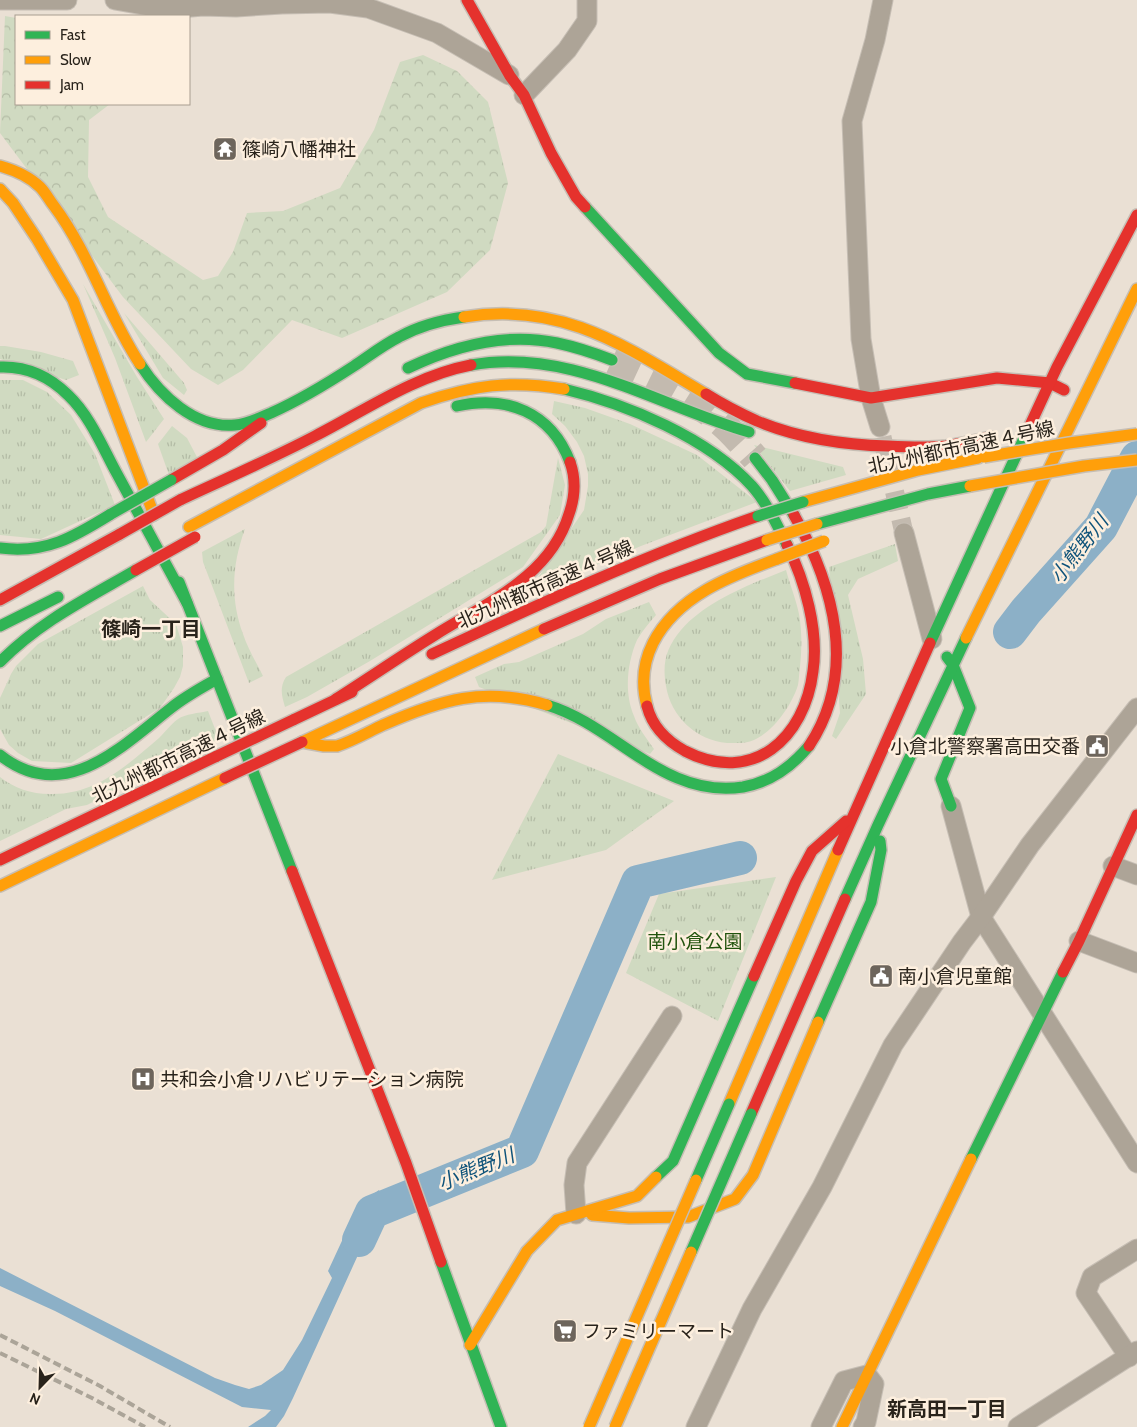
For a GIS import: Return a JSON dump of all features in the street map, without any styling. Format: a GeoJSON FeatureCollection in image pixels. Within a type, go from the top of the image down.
{"type":"FeatureCollection","features":[{"type":"Feature","properties":{"kind":"main road"},"geometry":{"type":"LineString","coordinates":[[467,0],[510,76],[524,95],[551,153],[576,196],[719,353],[747,374],[872,398],[997,378],[1050,383],[1082,400]]}},
{"type":"Feature","properties":{"kind":"main road"},"geometry":{"type":"LineString","coordinates":[[0,166],[13,169],[41,188],[72,231],[138,363],[150,380],[176,405],[202,420],[228,425],[252,420],[287,405]]}},
{"type":"Feature","properties":{"kind":"main road"},"geometry":{"type":"LineString","coordinates":[[0,189],[13,203],[37,239],[73,300],[187,603],[406,1163],[501,1427]]}},
{"type":"Feature","properties":{"kind":"main road"},"geometry":{"type":"LineString","coordinates":[[589,1427],[852,816],[932,639],[1057,367],[1137,215]]}},
{"type":"Feature","properties":{"kind":"main road"},"geometry":{"type":"LineString","coordinates":[[615,1427],[878,825],[984,600],[1137,289]]}},
{"type":"Feature","properties":{"kind":"main road"},"geometry":{"type":"LineString","coordinates":[[0,548],[33,550],[50,546],[89,528],[223,450],[287,405],[342,374],[382,347],[423,327],[464,316],[488,314],[529,315],[553,318],[576,324],[597,332],[646,357],[722,404],[751,419],[781,430],[842,444],[894,447]]}},
{"type":"Feature","properties":{"kind":"main road"},"geometry":{"type":"LineString","coordinates":[[457,337],[494,333],[516,334],[562,344],[612,360]]}},
{"type":"Feature","properties":{"kind":"main road"},"geometry":{"type":"LineString","coordinates":[[397,373],[433,356],[470,344],[516,339],[562,344]]}},
{"type":"Feature","properties":{"kind":"main road"},"geometry":{"type":"LineString","coordinates":[[342,374],[384,359]]}},
{"type":"Feature","properties":{"kind":"main road"},"geometry":{"type":"LineString","coordinates":[[180,500],[314,436],[423,380],[445,372],[490,362],[539,363],[563,367],[616,384],[732,428],[813,444],[894,447],[946,446],[1001,437],[1137,426]]}},
{"type":"Feature","properties":{"kind":"main road"},"geometry":{"type":"LineString","coordinates":[[0,367],[16,367],[40,373],[61,387],[71,397],[97,436],[187,603]]}},
{"type":"Feature","properties":{"kind":"main road"},"geometry":{"type":"LineString","coordinates":[[0,662],[20,642],[42,626],[136,570],[192,532],[388,419],[444,394],[468,388],[495,384],[523,383],[546,386],[573,391],[602,400],[663,424],[713,451],[733,466],[752,486],[766,504],[786,542],[801,577],[809,609],[814,641],[812,686],[805,706],[786,738],[758,759],[734,764],[711,762],[694,756],[664,737],[653,723],[646,707],[642,688],[644,668],[650,651],[659,632],[674,614],[694,598],[720,583],[777,559],[828,540]]}},
{"type":"Feature","properties":{"kind":"main road"},"geometry":{"type":"LineString","coordinates":[[336,700],[530,573],[547,556],[559,538],[568,519],[573,500],[574,481],[570,461],[562,444],[549,428],[535,416],[519,408],[502,404],[485,402],[465,403],[443,409]]}},
{"type":"Feature","properties":{"kind":"main road"},"geometry":{"type":"LineString","coordinates":[[286,482],[388,419]]}},
{"type":"Feature","properties":{"kind":"main road","name":"北九州都市高速４号線"},"geometry":{"type":"LineString","coordinates":[[425,657],[571,589],[651,556],[758,516],[918,470],[1069,443],[1137,434]]}},
{"type":"Feature","properties":{"kind":"main road"},"geometry":{"type":"LineString","coordinates":[[192,532],[286,482],[380,438]]}},
{"type":"Feature","properties":{"kind":"main road"},"geometry":{"type":"LineString","coordinates":[[0,598],[26,586],[180,500],[264,448]]}},
{"type":"Feature","properties":{"kind":"main road"},"geometry":{"type":"LineString","coordinates":[[302,742],[336,746],[442,701],[472,696],[496,696],[522,699],[551,706],[578,718],[607,734],[660,771],[695,786],[713,789],[744,788],[773,778],[800,758],[820,729],[829,710],[834,690],[837,647],[829,598],[808,542],[780,491],[755,458]]}},
{"type":"Feature","properties":{"kind":"main road","name":"北九州都市高速４号線"},"geometry":{"type":"LineString","coordinates":[[0,886],[364,712],[591,608],[662,578],[817,524],[928,494],[967,490],[1084,466],[1137,460]]}},
{"type":"Feature","properties":{"kind":"main road"},"geometry":{"type":"LineString","coordinates":[[903,513],[967,490]]}},
{"type":"Feature","properties":{"kind":"main road"},"geometry":{"type":"LineString","coordinates":[[147,549],[164,540]]}},
{"type":"Feature","properties":{"kind":"main road"},"geometry":{"type":"LineString","coordinates":[[0,626],[64,594]]}},
{"type":"Feature","properties":{"kind":"main road"},"geometry":{"type":"LineString","coordinates":[[932,639],[953,665],[970,708],[941,779],[951,806]]}},
{"type":"Feature","properties":{"kind":"main road","name":"北九州都市高速４号線"},"geometry":{"type":"LineString","coordinates":[[0,860],[407,666]]}},
{"type":"Feature","properties":{"kind":"main road"},"geometry":{"type":"LineString","coordinates":[[0,755],[13,765],[42,775],[72,773],[102,760],[187,696],[217,679]]}},
{"type":"Feature","properties":{"kind":"main road"},"geometry":{"type":"LineString","coordinates":[[842,1427],[1042,1013],[1079,941],[1137,815]]}},
{"type":"Feature","properties":{"kind":"main road"},"geometry":{"type":"LineString","coordinates":[[470,1345],[527,1251],[557,1220],[637,1196],[673,1161],[796,881],[812,851],[852,816]]}},
{"type":"Feature","properties":{"kind":"main road"},"geometry":{"type":"LineString","coordinates":[[576,1214],[629,1218],[688,1216],[735,1199],[753,1175],[871,902],[881,850],[878,825]]}},
{"type":"Feature","properties":{"kind":"street"},"geometry":{"type":"LineString","coordinates":[[0,0],[67,0]]}},
{"type":"Feature","properties":{"kind":"street"},"geometry":{"type":"LineString","coordinates":[[115,0],[160,8],[330,3],[368,8],[437,33],[510,76]]}},
{"type":"Feature","properties":{"kind":"street"},"geometry":{"type":"LineString","coordinates":[[524,95],[567,50],[587,21],[587,0]]}},
{"type":"Feature","properties":{"kind":"street"},"geometry":{"type":"LineString","coordinates":[[880,428],[872,398],[861,339],[852,121],[883,0]]}},
{"type":"Feature","properties":{"kind":"street"},"geometry":{"type":"LineString","coordinates":[[904,533],[932,639]]}},
{"type":"Feature","properties":{"kind":"street"},"geometry":{"type":"LineString","coordinates":[[696,1427],[752,1310],[822,1186],[893,1045],[1030,845],[1137,708]]}},
{"type":"Feature","properties":{"kind":"street"},"geometry":{"type":"LineString","coordinates":[[951,806],[981,917],[1136,1157]]}},
{"type":"Feature","properties":{"kind":"street"},"geometry":{"type":"LineString","coordinates":[[1113,866],[1137,875]]}},
{"type":"Feature","properties":{"kind":"street"},"geometry":{"type":"LineString","coordinates":[[1079,941],[1137,963]]}},
{"type":"Feature","properties":{"kind":"street"},"geometry":{"type":"LineString","coordinates":[[576,1214],[574,1185],[577,1163],[672,1016]]}},
{"type":"Feature","properties":{"kind":"street"},"geometry":{"type":"LineString","coordinates":[[1024,1425],[1133,1354],[1086,1293],[1092,1277],[1137,1249]]}},
{"type":"Feature","properties":{"kind":"street"},"geometry":{"type":"LineString","coordinates":[[821,1427],[844,1381],[867,1374],[874,1384],[866,1422],[863,1427]]}},
{"type":"Feature","properties":{"kind":"green space"},"geometry":{"type":"Polygon","coordinates":[[[5,16],[15,18],[15,105],[109,105],[89,120],[88,177],[108,217],[203,280],[218,276],[233,252],[247,213],[283,211],[340,188],[374,130],[400,62],[423,55],[457,71],[488,102],[508,183],[490,250],[447,292],[342,338],[292,320],[243,370],[218,385],[191,369],[123,297],[0,133],[5,16]]]}},
{"type":"Feature","properties":{"kind":"green space"},"geometry":{"type":"Polygon","coordinates":[[[83,284],[137,377],[164,419],[146,442],[115,358],[83,284]]]}},
{"type":"Feature","properties":{"kind":"green space"},"geometry":{"type":"Polygon","coordinates":[[[124,313],[184,383],[187,390],[184,395],[163,378],[124,313]]]}},
{"type":"Feature","properties":{"kind":"green space"},"geometry":{"type":"Polygon","coordinates":[[[0,346],[41,352],[73,361],[79,375],[66,380],[0,359],[0,346]]]}},
{"type":"Feature","properties":{"kind":"green space"},"geometry":{"type":"Polygon","coordinates":[[[0,380],[23,380],[47,392],[71,415],[95,454],[115,505],[41,539],[0,535],[0,380]]]}},
{"type":"Feature","properties":{"kind":"green space"},"geometry":{"type":"Polygon","coordinates":[[[554,401],[585,408],[630,424],[697,455],[757,502],[641,546],[539,589],[535,582],[584,510],[588,486],[588,474],[584,456],[577,442],[565,426],[552,414],[554,401]]]}},
{"type":"Feature","properties":{"kind":"green space"},"geometry":{"type":"Polygon","coordinates":[[[172,426],[187,438],[198,459],[169,475],[158,444],[172,426]]]}},
{"type":"Feature","properties":{"kind":"green space"},"geometry":{"type":"Polygon","coordinates":[[[754,445],[843,467],[846,475],[790,491],[754,445]]]}},
{"type":"Feature","properties":{"kind":"green space"},"geometry":{"type":"Polygon","coordinates":[[[558,458],[565,485],[560,515],[523,567],[370,661],[307,697],[285,707],[282,688],[286,677],[541,532],[546,526],[558,458]]]}},
{"type":"Feature","properties":{"kind":"green space"},"geometry":{"type":"Polygon","coordinates":[[[245,529],[237,555],[234,595],[245,640],[263,676],[249,683],[203,562],[202,552],[245,529]]]}},
{"type":"Feature","properties":{"kind":"green space"},"geometry":{"type":"Polygon","coordinates":[[[895,544],[898,561],[858,579],[848,595],[863,659],[866,694],[836,739],[832,736],[840,713],[829,567],[895,544]]]}},
{"type":"Feature","properties":{"kind":"green space"},"geometry":{"type":"Polygon","coordinates":[[[786,570],[798,608],[801,633],[798,683],[791,701],[781,717],[768,731],[751,741],[727,743],[716,741],[695,732],[679,717],[673,708],[666,686],[665,663],[672,643],[681,630],[703,610],[730,594],[786,570]]]}},
{"type":"Feature","properties":{"kind":"green space"},"geometry":{"type":"Polygon","coordinates":[[[143,586],[150,600],[176,624],[183,647],[183,666],[180,677],[160,708],[71,763],[32,761],[18,753],[9,745],[0,729],[0,698],[16,666],[38,644],[143,586]]]}},
{"type":"Feature","properties":{"kind":"green space"},"geometry":{"type":"Polygon","coordinates":[[[649,602],[656,615],[637,640],[629,668],[628,688],[631,707],[636,720],[654,749],[650,754],[479,687],[475,677],[504,664],[519,662],[583,634],[606,619],[649,602]]]}},
{"type":"Feature","properties":{"kind":"green space"},"geometry":{"type":"Polygon","coordinates":[[[208,711],[219,739],[87,805],[66,809],[0,841],[0,777],[17,787],[36,793],[67,793],[82,790],[109,777],[135,759],[181,717],[208,711]]]}},
{"type":"Feature","properties":{"kind":"green space"},"geometry":{"type":"Polygon","coordinates":[[[558,754],[674,801],[606,850],[492,880],[558,754]]]}},
{"type":"Feature","properties":{"kind":"green space","name":"南小倉公園"},"geometry":{"type":"Polygon","coordinates":[[[776,877],[718,1021],[626,973],[659,894],[776,877]]]}},
{"type":"Feature","properties":{"kind":"water"},"geometry":{"type":"Polygon","coordinates":[[[379,1190],[387,1208],[379,1220],[374,1219],[358,1248],[358,1255],[293,1398],[276,1427],[248,1427],[271,1410],[242,1407],[55,1311],[0,1286],[0,1268],[215,1378],[249,1389],[261,1385],[283,1370],[302,1340],[332,1278],[328,1271],[359,1204],[379,1190]]]}},
{"type":"Feature","properties":{"kind":"waterway","name":"小熊野川"},"geometry":{"type":"LineString","coordinates":[[1010,632],[1026,611],[1101,527],[1137,458]]}},
{"type":"Feature","properties":{"kind":"waterway","name":"小熊野川"},"geometry":{"type":"LineString","coordinates":[[359,1240],[372,1212],[522,1151],[638,882],[740,858]]}},
{"type":"Feature","properties":{"kind":"tunnel"},"geometry":{"type":"LineString","coordinates":[[612,360],[659,382],[703,408],[729,430],[755,458]]}},
{"type":"Feature","properties":{"kind":"tunnel"},"geometry":{"type":"LineString","coordinates":[[882,437],[904,533]]}},
{"type":"Feature","properties":{"kind":"railway"},"geometry":{"type":"LineString","coordinates":[[0,1335],[100,1386],[170,1427]]}},
{"type":"Feature","properties":{"kind":"railway"},"geometry":{"type":"LineString","coordinates":[[0,1353],[92,1398],[145,1427]]}},
{"type":"Feature","properties":{"kind":"traffic: fast"},"geometry":{"type":"LineString","coordinates":[[585,207],[719,353],[747,374],[795,383]]}},
{"type":"Feature","properties":{"kind":"traffic: fast"},"geometry":{"type":"LineString","coordinates":[[140,364],[148,376],[180,408],[206,422],[220,425],[235,425],[271,413],[303,397],[407,333],[431,324],[464,317]]}},
{"type":"Feature","properties":{"kind":"traffic: fast"},"geometry":{"type":"LineString","coordinates":[[408,368],[444,353],[481,343],[519,339],[557,343],[585,350],[612,360]]}},
{"type":"Feature","properties":{"kind":"traffic: fast"},"geometry":{"type":"LineString","coordinates":[[471,365],[508,362],[543,364],[578,371],[749,432]]}},
{"type":"Feature","properties":{"kind":"traffic: fast"},"geometry":{"type":"LineString","coordinates":[[0,367],[19,368],[37,374],[53,382],[76,403],[95,432],[187,603]]}},
{"type":"Feature","properties":{"kind":"traffic: fast"},"geometry":{"type":"LineString","coordinates":[[564,389],[640,414],[690,438],[713,453],[752,486],[771,514],[787,545]]}},
{"type":"Feature","properties":{"kind":"traffic: fast"},"geometry":{"type":"LineString","coordinates":[[457,406],[493,403],[525,411],[539,419],[551,431],[562,445],[570,462]]}},
{"type":"Feature","properties":{"kind":"traffic: fast"},"geometry":{"type":"LineString","coordinates":[[930,643],[1026,434]]}},
{"type":"Feature","properties":{"kind":"traffic: fast"},"geometry":{"type":"LineString","coordinates":[[755,458],[772,480],[794,515]]}},
{"type":"Feature","properties":{"kind":"traffic: fast"},"geometry":{"type":"LineString","coordinates":[[111,514],[171,480]]}},
{"type":"Feature","properties":{"kind":"traffic: fast"},"geometry":{"type":"LineString","coordinates":[[817,524],[928,494],[970,486]]}},
{"type":"Feature","properties":{"kind":"traffic: fast"},"geometry":{"type":"LineString","coordinates":[[758,516],[803,502]]}},
{"type":"Feature","properties":{"kind":"traffic: fast"},"geometry":{"type":"LineString","coordinates":[[0,548],[16,549],[46,546],[85,530],[111,514]]}},
{"type":"Feature","properties":{"kind":"traffic: fast"},"geometry":{"type":"LineString","coordinates":[[0,662],[48,623],[136,570]]}},
{"type":"Feature","properties":{"kind":"traffic: fast"},"geometry":{"type":"LineString","coordinates":[[179,582],[292,871]]}},
{"type":"Feature","properties":{"kind":"traffic: fast"},"geometry":{"type":"LineString","coordinates":[[0,626],[58,597]]}},
{"type":"Feature","properties":{"kind":"traffic: fast"},"geometry":{"type":"LineString","coordinates":[[845,899],[966,638]]}},
{"type":"Feature","properties":{"kind":"traffic: fast"},"geometry":{"type":"LineString","coordinates":[[947,657],[953,665],[970,708],[941,779],[951,806]]}},
{"type":"Feature","properties":{"kind":"traffic: fast"},"geometry":{"type":"LineString","coordinates":[[0,755],[24,769],[47,775],[69,773],[91,765],[112,753],[182,700],[217,679]]}},
{"type":"Feature","properties":{"kind":"traffic: fast"},"geometry":{"type":"LineString","coordinates":[[547,705],[572,715],[596,728],[664,772],[688,782],[714,788],[743,787],[763,781],[788,767],[809,746]]}},
{"type":"Feature","properties":{"kind":"traffic: fast"},"geometry":{"type":"LineString","coordinates":[[818,1022],[871,902],[881,850],[880,841]]}},
{"type":"Feature","properties":{"kind":"traffic: fast"},"geometry":{"type":"LineString","coordinates":[[971,1159],[1063,972]]}},
{"type":"Feature","properties":{"kind":"traffic: fast"},"geometry":{"type":"LineString","coordinates":[[656,1177],[673,1161],[754,976]]}},
{"type":"Feature","properties":{"kind":"traffic: fast"},"geometry":{"type":"LineString","coordinates":[[696,1180],[729,1104]]}},
{"type":"Feature","properties":{"kind":"traffic: fast"},"geometry":{"type":"LineString","coordinates":[[691,1252],[751,1114]]}},
{"type":"Feature","properties":{"kind":"traffic: fast"},"geometry":{"type":"LineString","coordinates":[[441,1262],[501,1427]]}},
{"type":"Feature","properties":{"kind":"traffic: slow"},"geometry":{"type":"LineString","coordinates":[[0,166],[27,177],[36,183],[46,194],[78,244],[128,345],[140,364]]}},
{"type":"Feature","properties":{"kind":"traffic: slow"},"geometry":{"type":"LineString","coordinates":[[0,189],[13,203],[37,239],[73,300],[154,515]]}},
{"type":"Feature","properties":{"kind":"traffic: slow"},"geometry":{"type":"LineString","coordinates":[[966,638],[1137,289]]}},
{"type":"Feature","properties":{"kind":"traffic: slow"},"geometry":{"type":"LineString","coordinates":[[464,317],[500,314],[532,316],[563,322],[592,332],[620,345],[706,394]]}},
{"type":"Feature","properties":{"kind":"traffic: slow"},"geometry":{"type":"LineString","coordinates":[[189,527],[421,403],[458,392],[492,386],[526,385],[564,389]]}},
{"type":"Feature","properties":{"kind":"traffic: slow"},"geometry":{"type":"LineString","coordinates":[[984,457],[1137,434]]}},
{"type":"Feature","properties":{"kind":"traffic: slow"},"geometry":{"type":"LineString","coordinates":[[803,502],[918,470],[978,458]]}},
{"type":"Feature","properties":{"kind":"traffic: slow"},"geometry":{"type":"LineString","coordinates":[[970,486],[1084,466],[1137,460]]}},
{"type":"Feature","properties":{"kind":"traffic: slow"},"geometry":{"type":"LineString","coordinates":[[767,540],[817,524]]}},
{"type":"Feature","properties":{"kind":"traffic: slow"},"geometry":{"type":"LineString","coordinates":[[777,559],[824,541]]}},
{"type":"Feature","properties":{"kind":"traffic: slow"},"geometry":{"type":"LineString","coordinates":[[647,706],[644,690],[647,658],[653,643],[663,627],[676,612],[690,600],[723,581],[777,559]]}},
{"type":"Feature","properties":{"kind":"traffic: slow"},"geometry":{"type":"LineString","coordinates":[[302,742],[544,629]]}},
{"type":"Feature","properties":{"kind":"traffic: slow"},"geometry":{"type":"LineString","coordinates":[[302,742],[337,746],[404,716],[463,698],[482,696],[503,697],[524,699],[547,705]]}},
{"type":"Feature","properties":{"kind":"traffic: slow"},"geometry":{"type":"LineString","coordinates":[[0,886],[225,778]]}},
{"type":"Feature","properties":{"kind":"traffic: slow"},"geometry":{"type":"LineString","coordinates":[[729,1104],[838,850]]}},
{"type":"Feature","properties":{"kind":"traffic: slow"},"geometry":{"type":"LineString","coordinates":[[592,1215],[629,1218],[688,1217],[735,1199],[753,1175],[818,1022]]}},
{"type":"Feature","properties":{"kind":"traffic: slow"},"geometry":{"type":"LineString","coordinates":[[842,1427],[971,1159]]}},
{"type":"Feature","properties":{"kind":"traffic: slow"},"geometry":{"type":"LineString","coordinates":[[470,1345],[527,1251],[557,1220],[637,1196],[656,1177]]}},
{"type":"Feature","properties":{"kind":"traffic: slow"},"geometry":{"type":"LineString","coordinates":[[589,1427],[696,1180]]}},
{"type":"Feature","properties":{"kind":"traffic: slow"},"geometry":{"type":"LineString","coordinates":[[615,1427],[691,1252]]}},
{"type":"Feature","properties":{"kind":"traffic: jam"},"geometry":{"type":"LineString","coordinates":[[467,0],[510,76],[524,95],[551,153],[576,197],[585,207]]}},
{"type":"Feature","properties":{"kind":"traffic: jam"},"geometry":{"type":"LineString","coordinates":[[1026,434],[1057,367],[1137,215]]}},
{"type":"Feature","properties":{"kind":"traffic: jam"},"geometry":{"type":"LineString","coordinates":[[180,500],[265,461],[410,385],[450,370],[471,365]]}},
{"type":"Feature","properties":{"kind":"traffic: jam"},"geometry":{"type":"LineString","coordinates":[[795,383],[871,398],[997,378],[1050,383],[1064,390]]}},
{"type":"Feature","properties":{"kind":"traffic: jam"},"geometry":{"type":"LineString","coordinates":[[706,394],[757,421],[821,440],[871,445],[932,447],[991,437]]}},
{"type":"Feature","properties":{"kind":"traffic: jam"},"geometry":{"type":"LineString","coordinates":[[171,480],[223,450],[261,423]]}},
{"type":"Feature","properties":{"kind":"traffic: jam"},"geometry":{"type":"LineString","coordinates":[[336,699],[422,643],[495,599],[532,572],[560,536],[569,514],[574,488],[570,462]]}},
{"type":"Feature","properties":{"kind":"traffic: jam"},"geometry":{"type":"LineString","coordinates":[[120,534],[180,500]]}},
{"type":"Feature","properties":{"kind":"traffic: jam"},"geometry":{"type":"LineString","coordinates":[[794,515],[820,571],[835,629],[836,659],[833,689],[824,718],[809,746]]}},
{"type":"Feature","properties":{"kind":"traffic: jam"},"geometry":{"type":"LineString","coordinates":[[432,654],[634,564],[758,516]]}},
{"type":"Feature","properties":{"kind":"traffic: jam"},"geometry":{"type":"LineString","coordinates":[[0,600],[120,534]]}},
{"type":"Feature","properties":{"kind":"traffic: jam"},"geometry":{"type":"LineString","coordinates":[[136,570],[195,537]]}},
{"type":"Feature","properties":{"kind":"traffic: jam"},"geometry":{"type":"LineString","coordinates":[[544,629],[660,579],[767,540]]}},
{"type":"Feature","properties":{"kind":"traffic: jam"},"geometry":{"type":"LineString","coordinates":[[647,706],[656,726],[666,738],[685,751],[710,760],[733,763],[753,759],[771,749],[787,735],[799,717],[808,695],[814,656],[814,640],[809,606],[800,574],[787,545]]}},
{"type":"Feature","properties":{"kind":"traffic: jam"},"geometry":{"type":"LineString","coordinates":[[838,850],[930,643]]}},
{"type":"Feature","properties":{"kind":"traffic: jam"},"geometry":{"type":"LineString","coordinates":[[293,720],[352,692]]}},
{"type":"Feature","properties":{"kind":"traffic: jam"},"geometry":{"type":"LineString","coordinates":[[217,756],[293,720]]}},
{"type":"Feature","properties":{"kind":"traffic: jam"},"geometry":{"type":"LineString","coordinates":[[225,778],[302,742]]}},
{"type":"Feature","properties":{"kind":"traffic: jam"},"geometry":{"type":"LineString","coordinates":[[0,860],[217,756]]}},
{"type":"Feature","properties":{"kind":"traffic: jam"},"geometry":{"type":"LineString","coordinates":[[1063,972],[1137,815]]}},
{"type":"Feature","properties":{"kind":"traffic: jam"},"geometry":{"type":"LineString","coordinates":[[754,976],[796,881],[812,851],[846,821]]}},
{"type":"Feature","properties":{"kind":"traffic: jam"},"geometry":{"type":"LineString","coordinates":[[292,871],[406,1163],[441,1262]]}},
{"type":"Feature","properties":{"kind":"traffic: jam"},"geometry":{"type":"LineString","coordinates":[[751,1114],[845,899]]}},
{"type":"Feature","properties":{"kind":"place","name":"篠崎八幡神社"},"geometry":{"type":"Point","coordinates":[225,149]}},
{"type":"Feature","properties":{"kind":"place","name":"小倉北警察署高田交番"},"geometry":{"type":"Point","coordinates":[1097,746]}},
{"type":"Feature","properties":{"kind":"place","name":"南小倉児童館"},"geometry":{"type":"Point","coordinates":[881,976]}},
{"type":"Feature","properties":{"kind":"place","name":"共和会小倉リハビリテーション病院"},"geometry":{"type":"Point","coordinates":[143,1079]}},
{"type":"Feature","properties":{"kind":"place","name":"ファミリーマート"},"geometry":{"type":"Point","coordinates":[565,1331]}},
{"type":"Feature","properties":{"kind":"district","name":"篠崎一丁目"},"geometry":{"type":"Point","coordinates":[151,629]}},
{"type":"Feature","properties":{"kind":"district","name":"新高田一丁目"},"geometry":{"type":"Point","coordinates":[947,1409]}}]}
